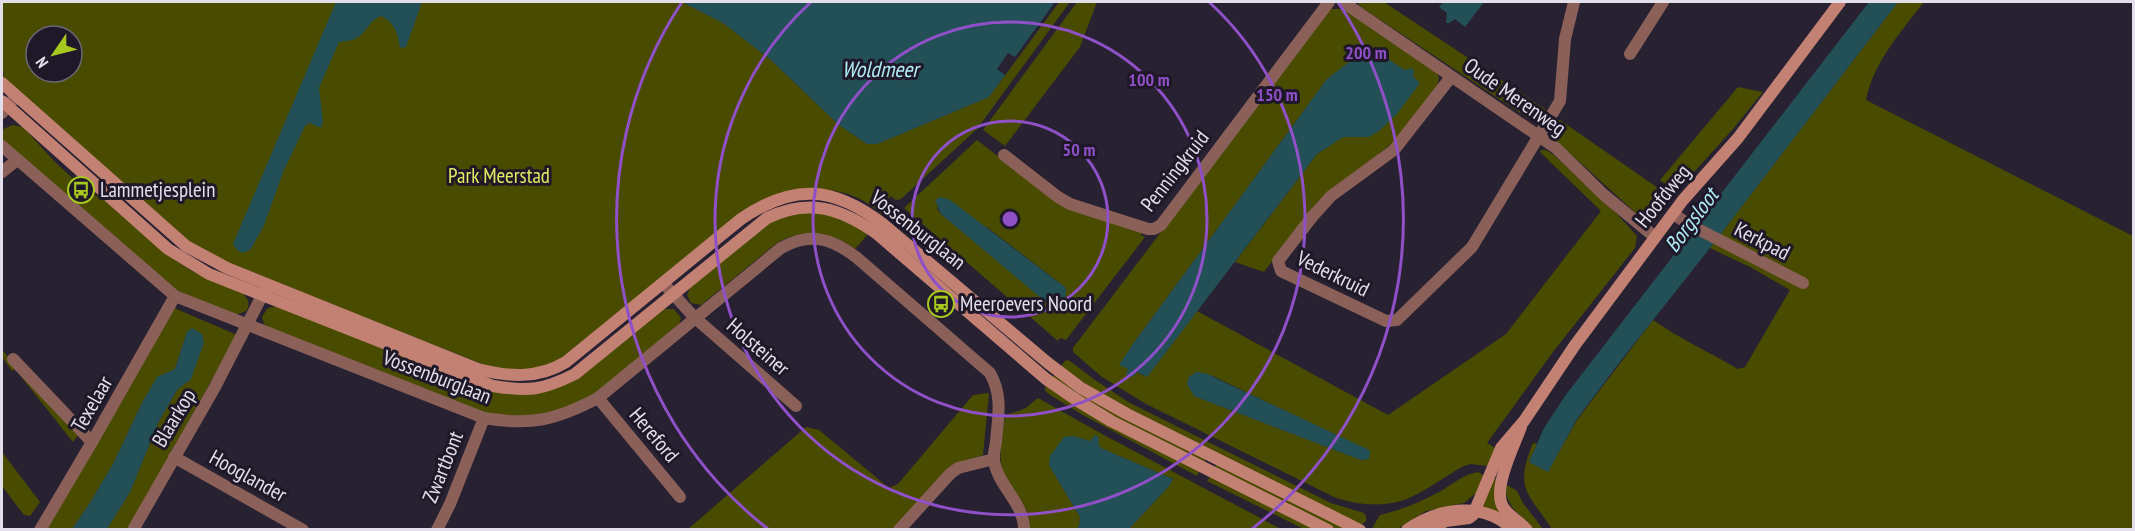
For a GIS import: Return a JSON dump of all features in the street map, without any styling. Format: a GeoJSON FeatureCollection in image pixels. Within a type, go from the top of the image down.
{"type":"FeatureCollection","features":[{"type":"Feature","properties":{"kind":"street","name":"Penningkruid"},"geometry":{"type":"LineString","coordinates":[[1004,155],[1070,204],[1137,226],[1154,229],[1161,225],[1329,2]]}},
{"type":"Feature","properties":{"kind":"street","name":"Oude Merenweg"},"geometry":{"type":"LineString","coordinates":[[1342,2],[1556,148],[1604,195],[1655,237]]}},
{"type":"Feature","properties":{"kind":"street"},"geometry":{"type":"LineString","coordinates":[[1539,136],[1560,101],[1564,39],[1574,2]]}},
{"type":"Feature","properties":{"kind":"street"},"geometry":{"type":"LineString","coordinates":[[1630,54],[1663,2]]}},
{"type":"Feature","properties":{"kind":"street","name":"Hoofdweg"},"geometry":{"type":"LineString","coordinates":[[1474,511],[1501,448],[1524,421],[1575,345],[1655,237],[1738,138],[1840,2]]}},
{"type":"Feature","properties":{"kind":"street","name":"Vederkruid"},"geometry":{"type":"LineString","coordinates":[[1451,77],[1394,150],[1331,196],[1312,217],[1278,261],[1281,271],[1386,321],[1397,320],[1472,247],[1539,136]]}},
{"type":"Feature","properties":{"kind":"street","name":"Vossenburglaan"},"geometry":{"type":"LineString","coordinates":[[2,83],[186,246],[227,268],[478,369],[500,375],[522,376],[550,371],[566,362],[758,224],[777,213],[799,207],[829,209],[841,213],[857,220],[876,233],[1046,379],[1078,401],[1112,421],[1328,530]]}},
{"type":"Feature","properties":{"kind":"street","name":"Vossenburglaan"},"geometry":{"type":"LineString","coordinates":[[16,96],[3,107],[168,249],[209,274],[494,386],[520,391],[550,386],[575,374],[669,289],[741,219],[778,198],[818,194],[845,200],[862,208],[883,224],[1048,363],[1082,388],[1127,414],[1360,530]]}},
{"type":"Feature","properties":{"kind":"street","name":"Vossenburglaan"},"geometry":{"type":"LineString","coordinates":[[2,146],[175,296],[484,418],[505,421],[538,421],[562,415],[598,398],[781,248],[802,239],[817,238],[832,241],[856,257],[990,373],[998,388],[994,459]]}},
{"type":"Feature","properties":{"kind":"street"},"geometry":{"type":"LineString","coordinates":[[2,172],[17,160]]}},
{"type":"Feature","properties":{"kind":"street","name":"Kerkpad"},"geometry":{"type":"LineString","coordinates":[[1673,214],[1803,283]]}},
{"type":"Feature","properties":{"kind":"street"},"geometry":{"type":"LineString","coordinates":[[248,326],[268,283]]}},
{"type":"Feature","properties":{"kind":"street"},"geometry":{"type":"LineString","coordinates":[[669,289],[694,317]]}},
{"type":"Feature","properties":{"kind":"street","name":"Texelaar"},"geometry":{"type":"LineString","coordinates":[[40,530],[175,296]]}},
{"type":"Feature","properties":{"kind":"street","name":"Holsteiner"},"geometry":{"type":"LineString","coordinates":[[694,317],[796,406]]}},
{"type":"Feature","properties":{"kind":"street","name":"Blaarkop"},"geometry":{"type":"LineString","coordinates":[[133,530],[248,326]]}},
{"type":"Feature","properties":{"kind":"street"},"geometry":{"type":"LineString","coordinates":[[14,359],[92,442]]}},
{"type":"Feature","properties":{"kind":"street","name":"Hereford"},"geometry":{"type":"LineString","coordinates":[[598,398],[681,497]]}},
{"type":"Feature","properties":{"kind":"street","name":"Zwartbont"},"geometry":{"type":"LineString","coordinates":[[437,530],[450,504],[484,418]]}},
{"type":"Feature","properties":{"kind":"street","name":"Hoofdweg"},"geometry":{"type":"LineString","coordinates":[[1524,421],[1499,493],[1508,512],[1527,530]]}},
{"type":"Feature","properties":{"kind":"street","name":"Hooglander"},"geometry":{"type":"LineString","coordinates":[[174,457],[289,526],[303,530]]}},
{"type":"Feature","properties":{"kind":"street"},"geometry":{"type":"LineString","coordinates":[[899,530],[958,468],[994,459],[998,475],[1022,514],[1024,530]]}},
{"type":"Feature","properties":{"kind":"street"},"geometry":{"type":"LineString","coordinates":[[1426,530],[1446,521],[1469,518],[1474,511]]}},
{"type":"Feature","properties":{"kind":"street"},"geometry":{"type":"LineString","coordinates":[[1407,530],[1431,516],[1445,512],[1474,511],[1493,515],[1513,530]]}},
{"type":"Feature","properties":{"kind":"green space","name":"Park Meerstad"},"geometry":{"type":"Polygon","coordinates":[[[2,2],[682,2],[723,23],[770,59],[839,125],[867,144],[877,144],[989,97],[1059,2],[1070,2],[977,129],[901,199],[896,200],[890,196],[885,205],[889,209],[882,215],[859,198],[834,191],[807,190],[779,193],[569,355],[542,369],[502,370],[482,364],[225,262],[196,247],[2,78],[4,74],[2,71],[2,2]]]}},
{"type":"Feature","properties":{"kind":"green space"},"geometry":{"type":"Polygon","coordinates":[[[1077,2],[1097,2],[1080,47],[1005,146],[983,130],[1077,2]]]}},
{"type":"Feature","properties":{"kind":"green space"},"geometry":{"type":"Polygon","coordinates":[[[1357,2],[1384,2],[1545,109],[1544,120],[1540,122],[1529,119],[1361,7],[1357,2]]]}},
{"type":"Feature","properties":{"kind":"green space"},"geometry":{"type":"Polygon","coordinates":[[[1898,2],[1924,2],[1882,60],[1875,72],[1866,100],[2133,236],[2133,529],[1552,529],[1530,498],[1524,481],[1527,458],[1533,443],[1537,444],[1529,462],[1548,471],[1577,420],[1653,320],[1738,369],[1745,367],[1790,290],[1710,248],[1898,2]]]}},
{"type":"Feature","properties":{"kind":"green space"},"geometry":{"type":"Polygon","coordinates":[[[1330,9],[1344,9],[1437,73],[1439,78],[1437,86],[1394,142],[1318,201],[1264,272],[1235,262],[1317,154],[1343,137],[1369,137],[1414,73],[1405,70],[1327,79],[1120,365],[1147,377],[1197,311],[1388,415],[1506,334],[1601,211],[1540,152],[1541,150],[1554,155],[1637,236],[1635,248],[1553,352],[1487,443],[1495,448],[1487,466],[1471,464],[1462,467],[1415,495],[1391,503],[1363,504],[1336,498],[1146,404],[1102,377],[1073,352],[1073,348],[1330,9]],[[1196,372],[1189,377],[1194,396],[1361,460],[1365,460],[1370,452],[1213,376],[1196,372]]]}},
{"type":"Feature","properties":{"kind":"green space"},"geometry":{"type":"Polygon","coordinates":[[[1738,87],[1763,92],[1676,192],[1660,180],[1738,87]]]}},
{"type":"Feature","properties":{"kind":"green space"},"geometry":{"type":"Polygon","coordinates":[[[1555,120],[1560,120],[1671,197],[1660,213],[1650,217],[1638,215],[1552,137],[1550,128],[1555,120]]]}},
{"type":"Feature","properties":{"kind":"green space"},"geometry":{"type":"Polygon","coordinates":[[[13,125],[23,127],[83,188],[109,203],[175,260],[192,271],[242,293],[248,301],[246,311],[236,315],[178,291],[3,141],[3,129],[13,125]]]}},
{"type":"Feature","properties":{"kind":"green space"},"geometry":{"type":"Polygon","coordinates":[[[977,140],[1052,198],[1142,232],[1141,235],[1145,237],[1066,340],[1060,338],[1058,341],[904,208],[977,140]],[[936,207],[941,214],[1055,308],[1066,288],[988,228],[936,207]]]}},
{"type":"Feature","properties":{"kind":"green space"},"geometry":{"type":"Polygon","coordinates":[[[824,214],[838,218],[868,234],[855,249],[827,235],[808,233],[788,238],[778,242],[701,305],[691,303],[687,295],[692,284],[766,224],[786,215],[824,214]]]}},
{"type":"Feature","properties":{"kind":"green space"},"geometry":{"type":"Polygon","coordinates":[[[172,307],[237,335],[128,529],[107,529],[130,492],[159,421],[177,390],[191,379],[187,332],[175,369],[143,401],[113,464],[72,529],[45,530],[172,307]]]}},
{"type":"Feature","properties":{"kind":"green space"},"geometry":{"type":"Polygon","coordinates":[[[271,307],[278,307],[492,390],[537,394],[662,309],[674,309],[681,318],[679,325],[594,395],[584,401],[536,418],[487,415],[269,328],[264,324],[262,317],[271,307]]]}},
{"type":"Feature","properties":{"kind":"green space"},"geometry":{"type":"Polygon","coordinates":[[[2,350],[79,434],[73,442],[15,369],[12,371],[2,357],[2,350]]]}},
{"type":"Feature","properties":{"kind":"green space"},"geometry":{"type":"Polygon","coordinates":[[[1066,360],[1130,403],[1331,503],[1364,513],[1366,521],[1361,525],[1106,397],[1060,367],[1066,360]]]}},
{"type":"Feature","properties":{"kind":"green space"},"geometry":{"type":"Polygon","coordinates":[[[1055,374],[1206,458],[1204,463],[1120,421],[1052,378],[1055,374]]]}},
{"type":"Feature","properties":{"kind":"green space"},"geometry":{"type":"Polygon","coordinates":[[[1045,386],[1200,470],[1197,476],[1081,414],[1047,393],[1045,386]]]}},
{"type":"Feature","properties":{"kind":"green space"},"geometry":{"type":"Polygon","coordinates":[[[989,393],[983,455],[952,466],[893,529],[687,530],[806,427],[819,430],[889,488],[898,484],[973,395],[989,393]]]}},
{"type":"Feature","properties":{"kind":"green space"},"geometry":{"type":"Polygon","coordinates":[[[1038,398],[1281,529],[1129,529],[1173,479],[1103,449],[1090,441],[1073,436],[1049,465],[1080,517],[1079,526],[1076,529],[1029,529],[1028,513],[1006,478],[1001,464],[1000,451],[1005,415],[1024,409],[1038,398]]]}},
{"type":"Feature","properties":{"kind":"green space"},"geometry":{"type":"Polygon","coordinates":[[[2,452],[40,502],[30,516],[24,515],[2,486],[2,452]]]}},
{"type":"Feature","properties":{"kind":"green space"},"geometry":{"type":"Polygon","coordinates":[[[1217,463],[1349,529],[1337,529],[1214,468],[1217,463]]]}},
{"type":"Feature","properties":{"kind":"green space"},"geometry":{"type":"Polygon","coordinates":[[[1478,472],[1483,477],[1476,493],[1464,503],[1426,511],[1397,529],[1371,530],[1380,515],[1418,502],[1462,477],[1478,472]]]}},
{"type":"Feature","properties":{"kind":"green space"},"geometry":{"type":"Polygon","coordinates":[[[1211,475],[1318,529],[1304,529],[1207,481],[1211,475]]]}},
{"type":"Feature","properties":{"kind":"green space"},"geometry":{"type":"Polygon","coordinates":[[[1492,478],[1497,480],[1494,495],[1498,513],[1481,507],[1492,478]]]}},
{"type":"Feature","properties":{"kind":"green space"},"geometry":{"type":"Polygon","coordinates":[[[1505,484],[1517,491],[1523,503],[1543,529],[1534,529],[1511,506],[1505,484]]]}},
{"type":"Feature","properties":{"kind":"water"},"geometry":{"type":"Polygon","coordinates":[[[336,2],[422,2],[406,47],[400,48],[395,29],[381,16],[373,21],[359,37],[339,42],[319,88],[323,122],[321,128],[310,123],[305,126],[284,170],[264,225],[251,249],[243,253],[238,251],[233,244],[336,2]]]}},
{"type":"Feature","properties":{"kind":"water","name":"Woldmeer"},"geometry":{"type":"Polygon","coordinates":[[[682,2],[1059,2],[989,97],[877,144],[867,144],[839,125],[770,59],[723,23],[682,2]]]}},
{"type":"Feature","properties":{"kind":"water"},"geometry":{"type":"Polygon","coordinates":[[[1443,2],[1484,2],[1465,27],[1455,19],[1446,23],[1447,13],[1439,7],[1443,2]]]}},
{"type":"Feature","properties":{"kind":"water"},"geometry":{"type":"Polygon","coordinates":[[[1869,2],[1898,2],[1577,419],[1548,472],[1529,462],[1544,428],[1565,396],[1869,2]]]}},
{"type":"Feature","properties":{"kind":"water"},"geometry":{"type":"Polygon","coordinates":[[[1374,50],[1405,70],[1412,68],[1413,76],[1420,83],[1397,114],[1369,137],[1343,137],[1317,154],[1147,377],[1137,372],[1134,376],[1128,377],[1126,374],[1128,369],[1119,365],[1133,344],[1327,79],[1349,62],[1374,50]]]}},
{"type":"Feature","properties":{"kind":"water"},"geometry":{"type":"Polygon","coordinates":[[[940,197],[950,200],[1066,288],[1065,304],[1056,307],[1048,304],[941,214],[935,200],[940,197]]]}},
{"type":"Feature","properties":{"kind":"water"},"geometry":{"type":"Polygon","coordinates":[[[192,328],[202,334],[204,343],[191,379],[177,390],[159,421],[130,492],[107,529],[72,529],[113,464],[157,377],[175,369],[187,332],[192,328]]]}},
{"type":"Feature","properties":{"kind":"water"},"geometry":{"type":"Polygon","coordinates":[[[1196,372],[1205,373],[1367,449],[1370,451],[1369,459],[1361,460],[1194,396],[1187,384],[1189,377],[1196,372]]]}},
{"type":"Feature","properties":{"kind":"water"},"geometry":{"type":"Polygon","coordinates":[[[1095,435],[1098,436],[1099,446],[1103,449],[1173,479],[1129,529],[1076,529],[1079,526],[1080,517],[1049,465],[1050,456],[1064,437],[1073,436],[1090,441],[1095,435]]]}},
{"type":"Feature","properties":{"kind":"pier"},"geometry":{"type":"Polygon","coordinates":[[[1055,2],[1059,2],[1005,75],[997,69],[1008,53],[1015,57],[1055,2]]]}},
{"type":"Feature","properties":{"kind":"place","name":"Lammetjesplein"},"geometry":{"type":"Point","coordinates":[81,190]}},
{"type":"Feature","properties":{"kind":"place","name":"Meeroevers Noord"},"geometry":{"type":"Point","coordinates":[941,304]}},
{"type":"Feature","properties":{"kind":"water label","name":"Borgsloot"},"geometry":{"type":"Point","coordinates":[1691,220]}}]}
